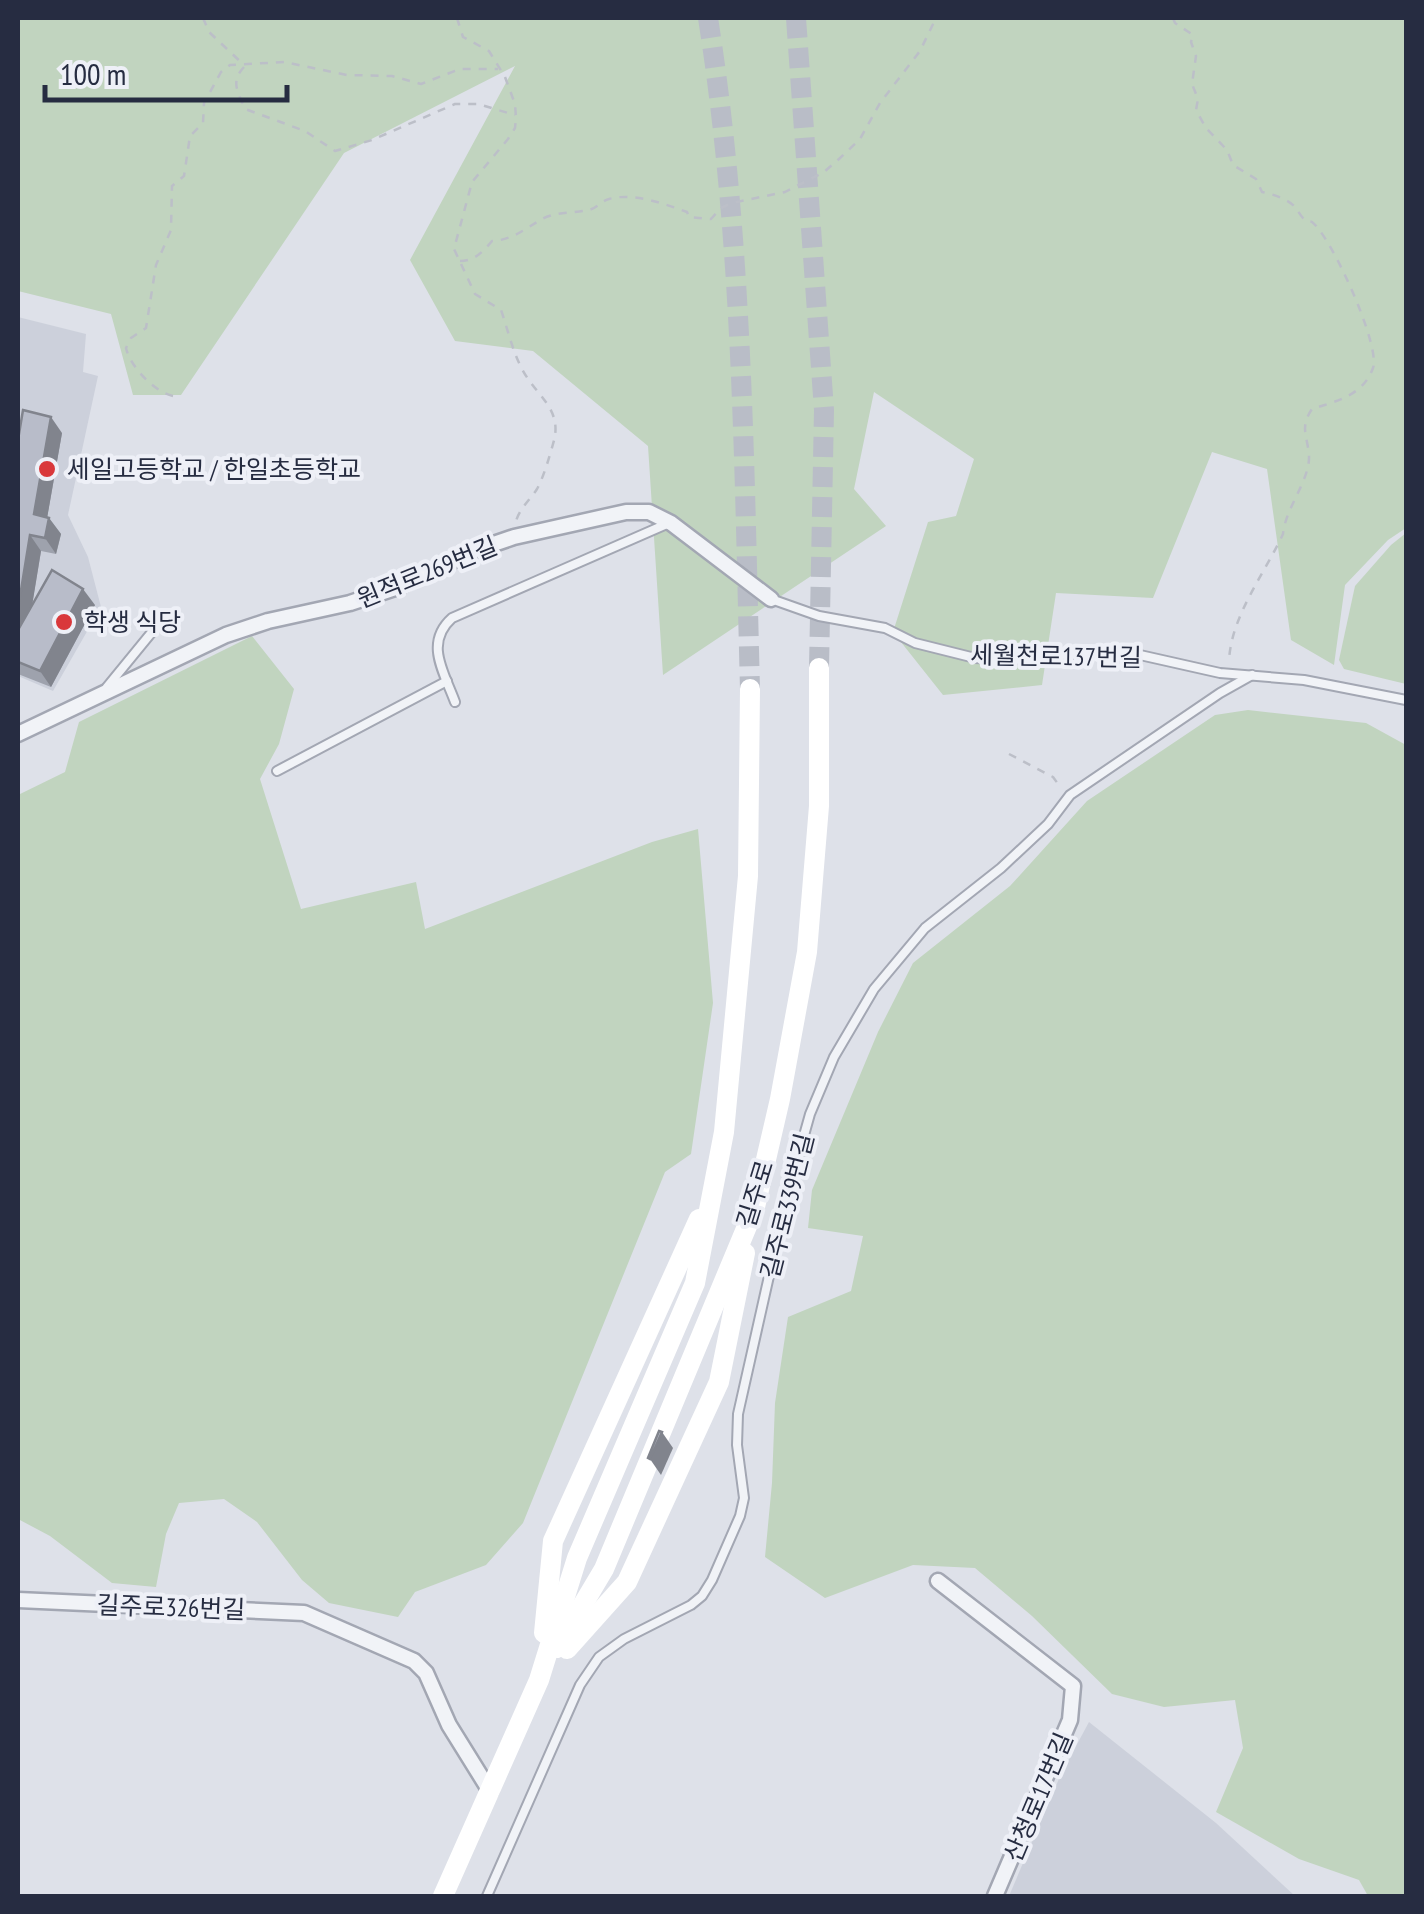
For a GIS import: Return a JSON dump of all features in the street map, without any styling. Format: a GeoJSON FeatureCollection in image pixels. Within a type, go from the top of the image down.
{"type":"FeatureCollection","features":[{"type":"Feature","properties":{"kind":"main road","name":"길주로"},"geometry":{"type":"LineString","coordinates":[[444,1896],[539,1680],[604,1568],[755,1207],[807,952],[819,806],[819,668]]}},
{"type":"Feature","properties":{"kind":"main road","name":"길주로"},"geometry":{"type":"LineString","coordinates":[[539,1680],[554,1541],[714,1185],[724,1132],[748,876],[750,689]]}},
{"type":"Feature","properties":{"kind":"main road"},"geometry":{"type":"LineString","coordinates":[[539,1680],[627,1582],[696,1432],[718,1382],[755,1207]]}},
{"type":"Feature","properties":{"kind":"street","name":"원적로269번길"},"geometry":{"type":"LineString","coordinates":[[18,734],[226,635],[366,598],[514,537],[626,512],[649,512],[671,523],[771,599]]}},
{"type":"Feature","properties":{"kind":"street","name":"산청로17번길"},"geometry":{"type":"LineString","coordinates":[[938,1581],[1073,1686],[1070,1720],[995,1896]]}},
{"type":"Feature","properties":{"kind":"street","name":"길주로326번길"},"geometry":{"type":"LineString","coordinates":[[18,1600],[304,1612],[323,1619],[414,1661],[426,1673],[449,1725],[490,1791]]}},
{"type":"Feature","properties":{"kind":"lane"},"geometry":{"type":"LineString","coordinates":[[454,702],[436,640],[440,629],[452,618],[671,523]]}},
{"type":"Feature","properties":{"kind":"lane","name":"세월천로137번길"},"geometry":{"type":"LineString","coordinates":[[771,599],[820,616],[886,628],[915,644],[975,658],[1014,660],[1092,652],[1124,654],[1229,673],[1304,680],[1406,700]]}},
{"type":"Feature","properties":{"kind":"lane"},"geometry":{"type":"LineString","coordinates":[[101,694],[152,632]]}},
{"type":"Feature","properties":{"kind":"lane","name":"길주로339번길"},"geometry":{"type":"LineString","coordinates":[[487,1896],[580,1685],[599,1657],[624,1638],[702,1596],[740,1516],[744,1498],[737,1445],[738,1414],[787,1196],[810,1114],[834,1057],[874,989],[925,928],[1012,857],[1101,771],[1252,675]]}},
{"type":"Feature","properties":{"kind":"lane"},"geometry":{"type":"LineString","coordinates":[[277,772],[447,682]]}},
{"type":"Feature","properties":{"kind":"path"},"geometry":{"type":"LineString","coordinates":[[203,18],[209,32],[245,66]]}},
{"type":"Feature","properties":{"kind":"path"},"geometry":{"type":"LineString","coordinates":[[457,18],[463,37],[489,51],[506,77],[516,104],[516,128],[472,182],[454,249],[476,294],[501,310],[510,346],[526,377],[549,403],[557,425],[536,490],[516,518],[514,537]]}},
{"type":"Feature","properties":{"kind":"path"},"geometry":{"type":"LineString","coordinates":[[458,261],[468,261],[492,241],[506,240],[543,218],[595,208],[606,200],[624,197],[665,203],[687,212],[689,217],[711,219],[732,203],[785,192],[824,172],[860,138],[880,103],[920,52],[936,18]]}},
{"type":"Feature","properties":{"kind":"path"},"geometry":{"type":"LineString","coordinates":[[1173,18],[1193,34],[1191,42],[1196,56],[1192,84],[1198,99],[1196,110],[1206,128],[1227,150],[1233,165],[1256,179],[1262,192],[1292,204],[1304,220],[1313,224],[1356,296],[1374,354],[1374,366],[1360,389],[1352,396],[1312,408],[1308,414],[1304,442],[1310,457],[1284,518],[1283,534],[1229,646],[1229,673]]}},
{"type":"Feature","properties":{"kind":"path"},"geometry":{"type":"LineString","coordinates":[[173,396],[162,394],[128,356],[126,348],[131,338],[146,328],[156,264],[170,230],[172,186],[184,176],[190,136],[203,123],[204,103],[221,72],[230,65],[284,62],[347,74],[392,76],[421,84],[460,68],[498,69]]}},
{"type":"Feature","properties":{"kind":"path"},"geometry":{"type":"LineString","coordinates":[[245,66],[236,75],[235,84],[245,108],[305,132],[336,151],[455,104],[478,104],[516,115]]}},
{"type":"Feature","properties":{"kind":"path"},"geometry":{"type":"LineString","coordinates":[[1009,754],[1053,776],[1061,787],[1064,804]]}},
{"type":"Feature","properties":{"kind":"shaded area","name":"세일고등학교 / 한일초등학교"},"geometry":{"type":"Polygon","coordinates":[[[18,317],[86,334],[83,372],[98,376],[68,515],[88,557],[101,607],[53,691],[18,676],[18,317]]]}},
{"type":"Feature","properties":{"kind":"shaded area"},"geometry":{"type":"Polygon","coordinates":[[[1089,1722],[1216,1823],[1295,1896],[1009,1896],[1061,1774],[1089,1722]]]}},
{"type":"Feature","properties":{"kind":"green space"},"geometry":{"type":"Polygon","coordinates":[[[18,18],[1406,18],[1406,528],[1388,540],[1345,585],[1334,665],[1291,640],[1267,469],[1212,452],[1153,598],[1056,593],[1042,685],[943,695],[893,632],[928,522],[956,516],[974,459],[874,392],[854,489],[886,526],[663,675],[648,446],[533,351],[455,341],[410,260],[515,66],[344,153],[181,395],[133,395],[111,314],[18,291],[18,18]]]}},
{"type":"Feature","properties":{"kind":"green space"},"geometry":{"type":"Polygon","coordinates":[[[1406,533],[1406,684],[1344,669],[1339,660],[1355,586],[1406,533]]]}},
{"type":"Feature","properties":{"kind":"green space"},"geometry":{"type":"Polygon","coordinates":[[[252,636],[294,689],[279,744],[260,779],[301,909],[416,882],[425,929],[652,842],[698,829],[713,1003],[691,1154],[665,1172],[523,1523],[486,1565],[415,1592],[398,1617],[329,1603],[302,1580],[257,1522],[224,1499],[179,1503],[166,1534],[156,1587],[112,1583],[50,1536],[18,1519],[18,795],[65,772],[79,722],[252,636]]]}},
{"type":"Feature","properties":{"kind":"green space"},"geometry":{"type":"Polygon","coordinates":[[[1248,710],[1366,723],[1406,745],[1406,1896],[1368,1896],[1359,1880],[1299,1859],[1216,1812],[1243,1748],[1235,1700],[1164,1707],[1112,1694],[1032,1616],[975,1568],[913,1565],[825,1598],[765,1557],[775,1403],[788,1317],[851,1291],[863,1236],[808,1228],[812,1190],[878,1032],[913,963],[1010,886],[1087,801],[1215,715],[1248,710]]]}},
{"type":"Feature","properties":{"kind":"building"},"geometry":{"type":"Polygon","coordinates":[[[23,410],[51,417],[34,514],[49,518],[45,538],[30,535],[18,609],[18,433],[23,410]]]}},
{"type":"Feature","properties":{"kind":"building"},"geometry":{"type":"Polygon","coordinates":[[[52,570],[83,589],[40,671],[18,662],[18,630],[52,570]]]}},
{"type":"Feature","properties":{"kind":"building"},"geometry":{"type":"Polygon","coordinates":[[[659,1431],[662,1432],[650,1459],[648,1458],[659,1431]]]}},
{"type":"Feature","properties":{"kind":"tunnel"},"geometry":{"type":"LineString","coordinates":[[708,18],[720,101],[735,269],[750,689]]}},
{"type":"Feature","properties":{"kind":"tunnel"},"geometry":{"type":"LineString","coordinates":[[796,18],[824,410],[819,668]]}},
{"type":"Feature","properties":{"kind":"place","name":"세일고등학교 / 한일초등학교"},"geometry":{"type":"Point","coordinates":[47,469]}},
{"type":"Feature","properties":{"kind":"place","name":"학생 식당"},"geometry":{"type":"Point","coordinates":[64,622]}}]}
